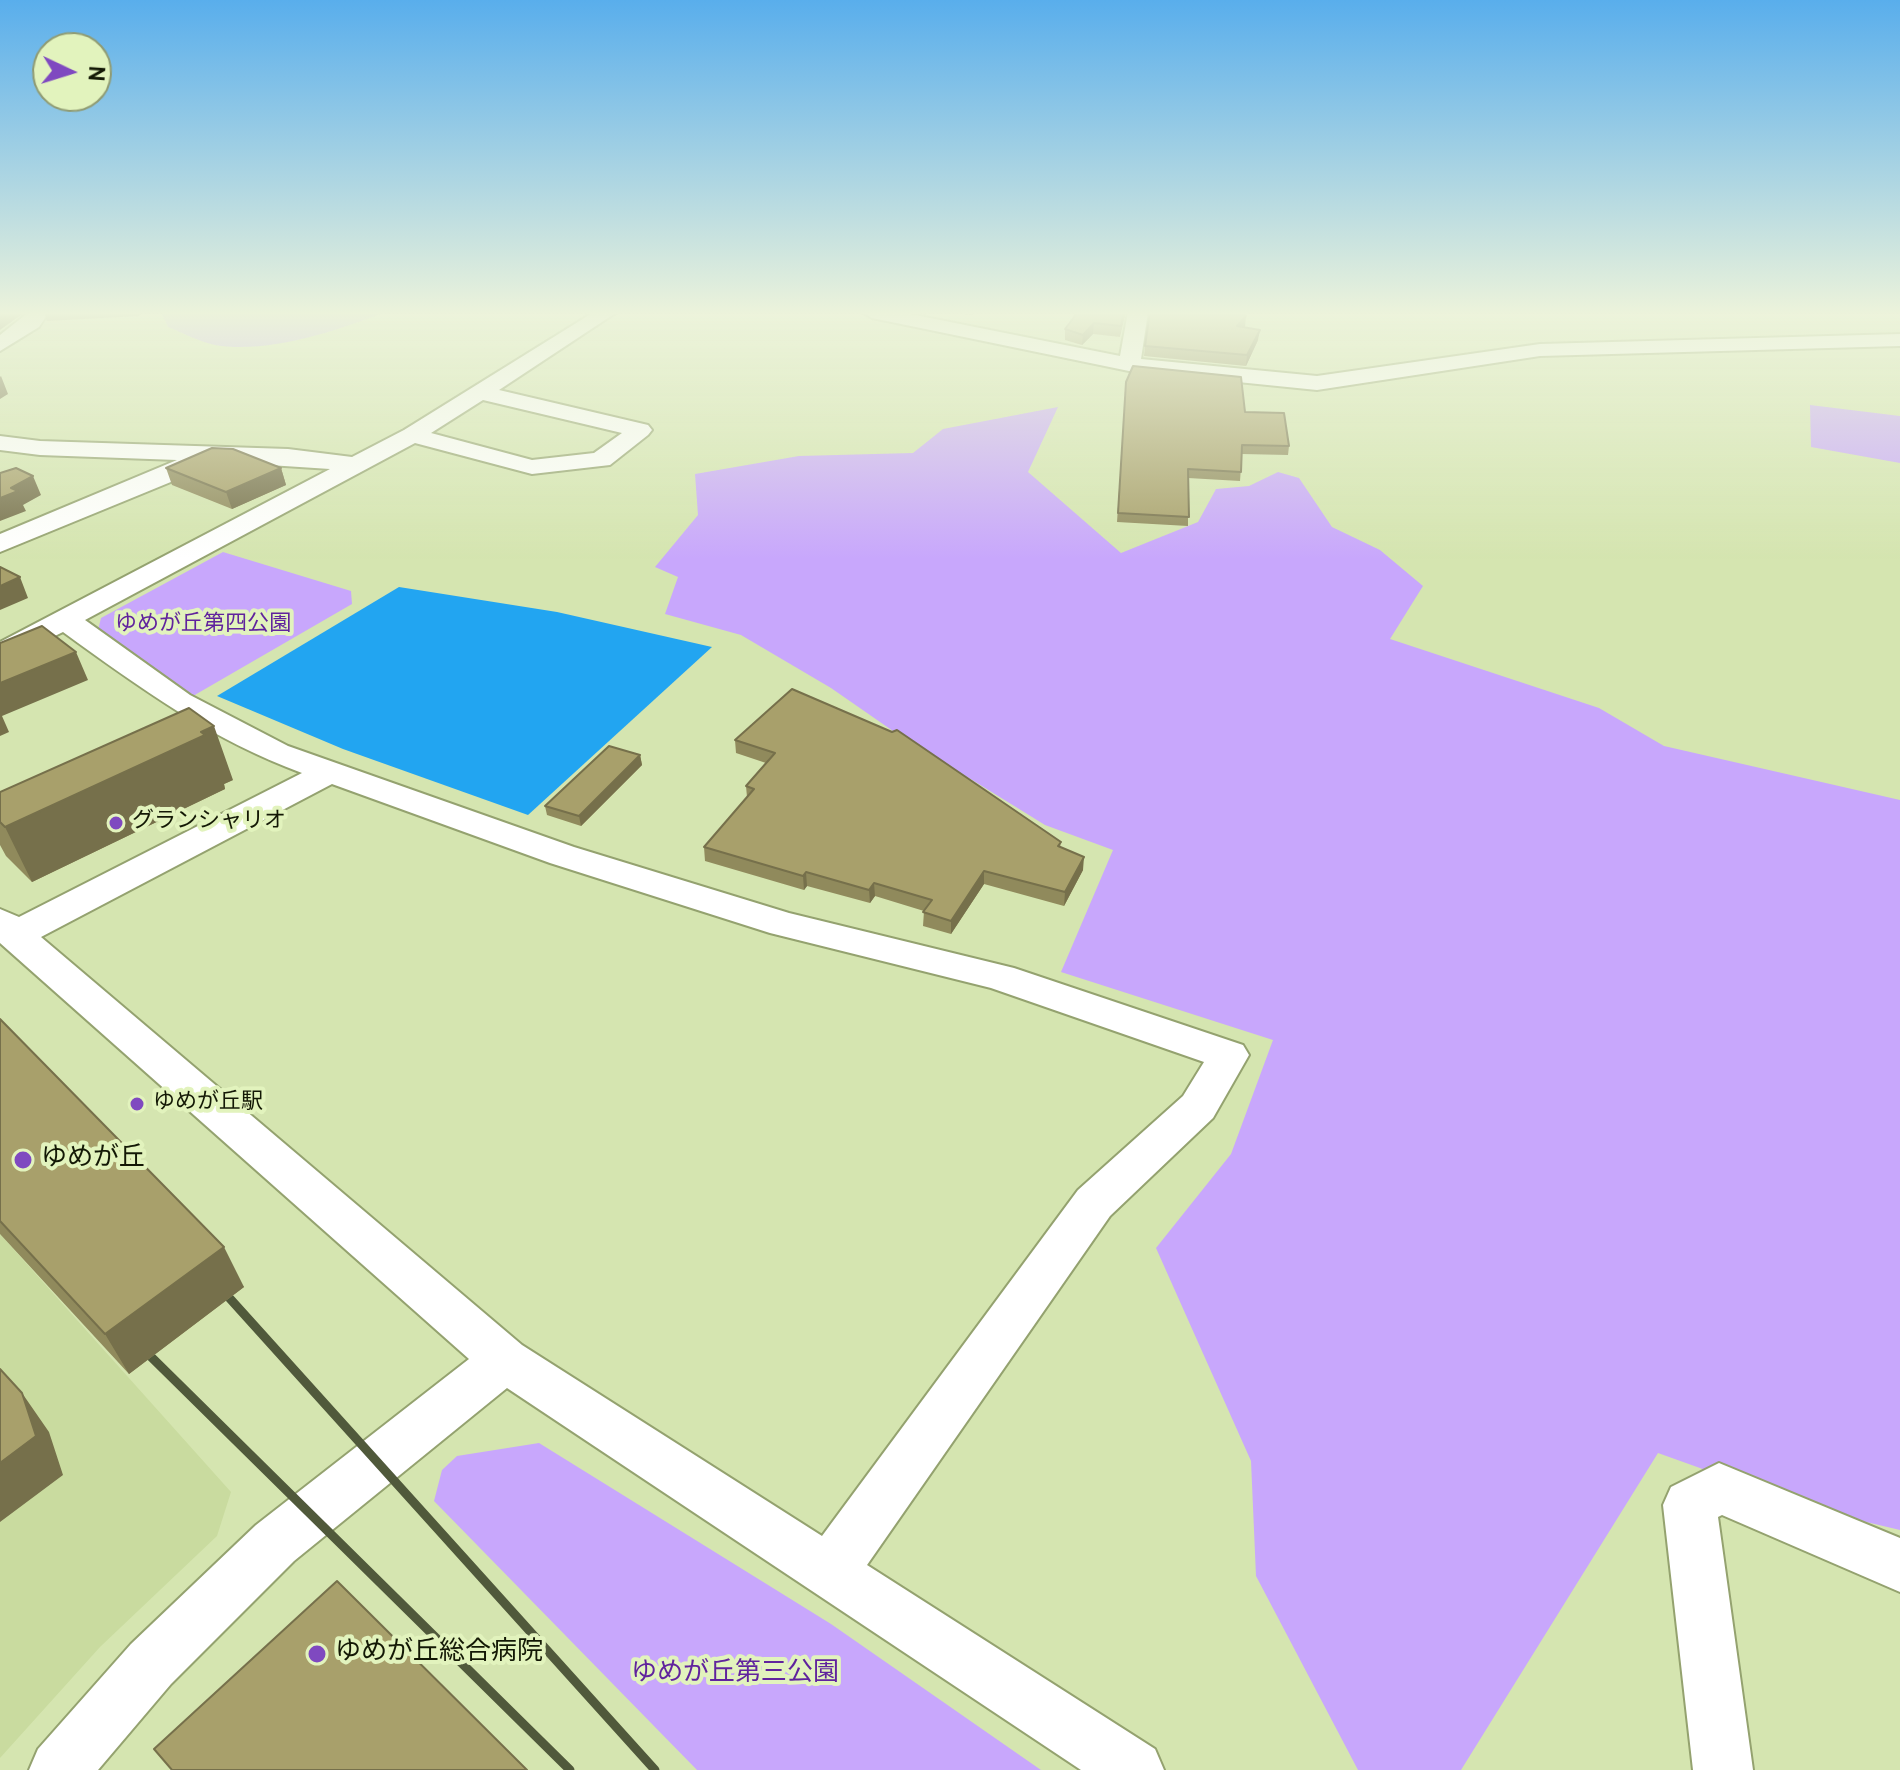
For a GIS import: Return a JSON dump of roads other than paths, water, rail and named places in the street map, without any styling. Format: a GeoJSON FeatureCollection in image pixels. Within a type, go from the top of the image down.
{"type":"FeatureCollection","features":[{"type":"Feature","properties":{"kind":"street"},"geometry":{"type":"LineString","coordinates":[[0,654],[358,465],[480,395]]}},
{"type":"Feature","properties":{"kind":"street"},"geometry":{"type":"LineString","coordinates":[[412,435],[532,467],[601,460],[640,430],[490,395]]}},
{"type":"Feature","properties":{"kind":"street"},"geometry":{"type":"LineString","coordinates":[[0,443],[72,450],[288,456],[358,465]]}},
{"type":"Feature","properties":{"kind":"street"},"geometry":{"type":"LineString","coordinates":[[37,471],[72,450]]}},
{"type":"Feature","properties":{"kind":"street"},"geometry":{"type":"LineString","coordinates":[[0,544],[174,472],[202,454]]}},
{"type":"Feature","properties":{"kind":"street"},"geometry":{"type":"LineString","coordinates":[[67,621],[179,702],[277,753],[562,855],[783,924],[1000,977],[1229,1055],[1198,1107],[1094,1203],[830,1571]]}},
{"type":"Feature","properties":{"kind":"street"},"geometry":{"type":"LineString","coordinates":[[329,772],[7,928],[372,1249],[505,1360],[1134,1770]]}},
{"type":"Feature","properties":{"kind":"street"},"geometry":{"type":"LineString","coordinates":[[59,1770],[151,1664],[275,1543],[505,1360]]}},
{"type":"Feature","properties":{"kind":"street"},"geometry":{"type":"LineString","coordinates":[[1723,1770],[1690,1505],[1719,1488],[1900,1565]]}},
{"type":"Feature","properties":{"kind":"water"},"geometry":{"type":"Polygon","coordinates":[[[399,587],[557,612],[712,647],[528,815],[343,749],[217,696],[399,587]]]}},
{"type":"Feature","properties":{"kind":"railway"},"geometry":{"type":"LineString","coordinates":[[215,1282],[655,1770]]}},
{"type":"Feature","properties":{"kind":"railway"},"geometry":{"type":"LineString","coordinates":[[134,1340],[570,1770]]}},
{"type":"Feature","properties":{"kind":"place","name":"グランシャリオ"},"geometry":{"type":"Point","coordinates":[116,823]}},
{"type":"Feature","properties":{"kind":"place","name":"ゆめが丘駅"},"geometry":{"type":"Point","coordinates":[137,1104]}},
{"type":"Feature","properties":{"kind":"place","name":"ゆめが丘"},"geometry":{"type":"Point","coordinates":[23,1160]}},
{"type":"Feature","properties":{"kind":"place","name":"ゆめが丘総合病院"},"geometry":{"type":"Point","coordinates":[317,1654]}},
{"type":"Feature","properties":{"kind":"park label","name":"ゆめが丘第四公園"},"geometry":{"type":"Point","coordinates":[203,626]}},
{"type":"Feature","properties":{"kind":"park label","name":"ゆめが丘第三公園"},"geometry":{"type":"Point","coordinates":[735,1675]}}]}
